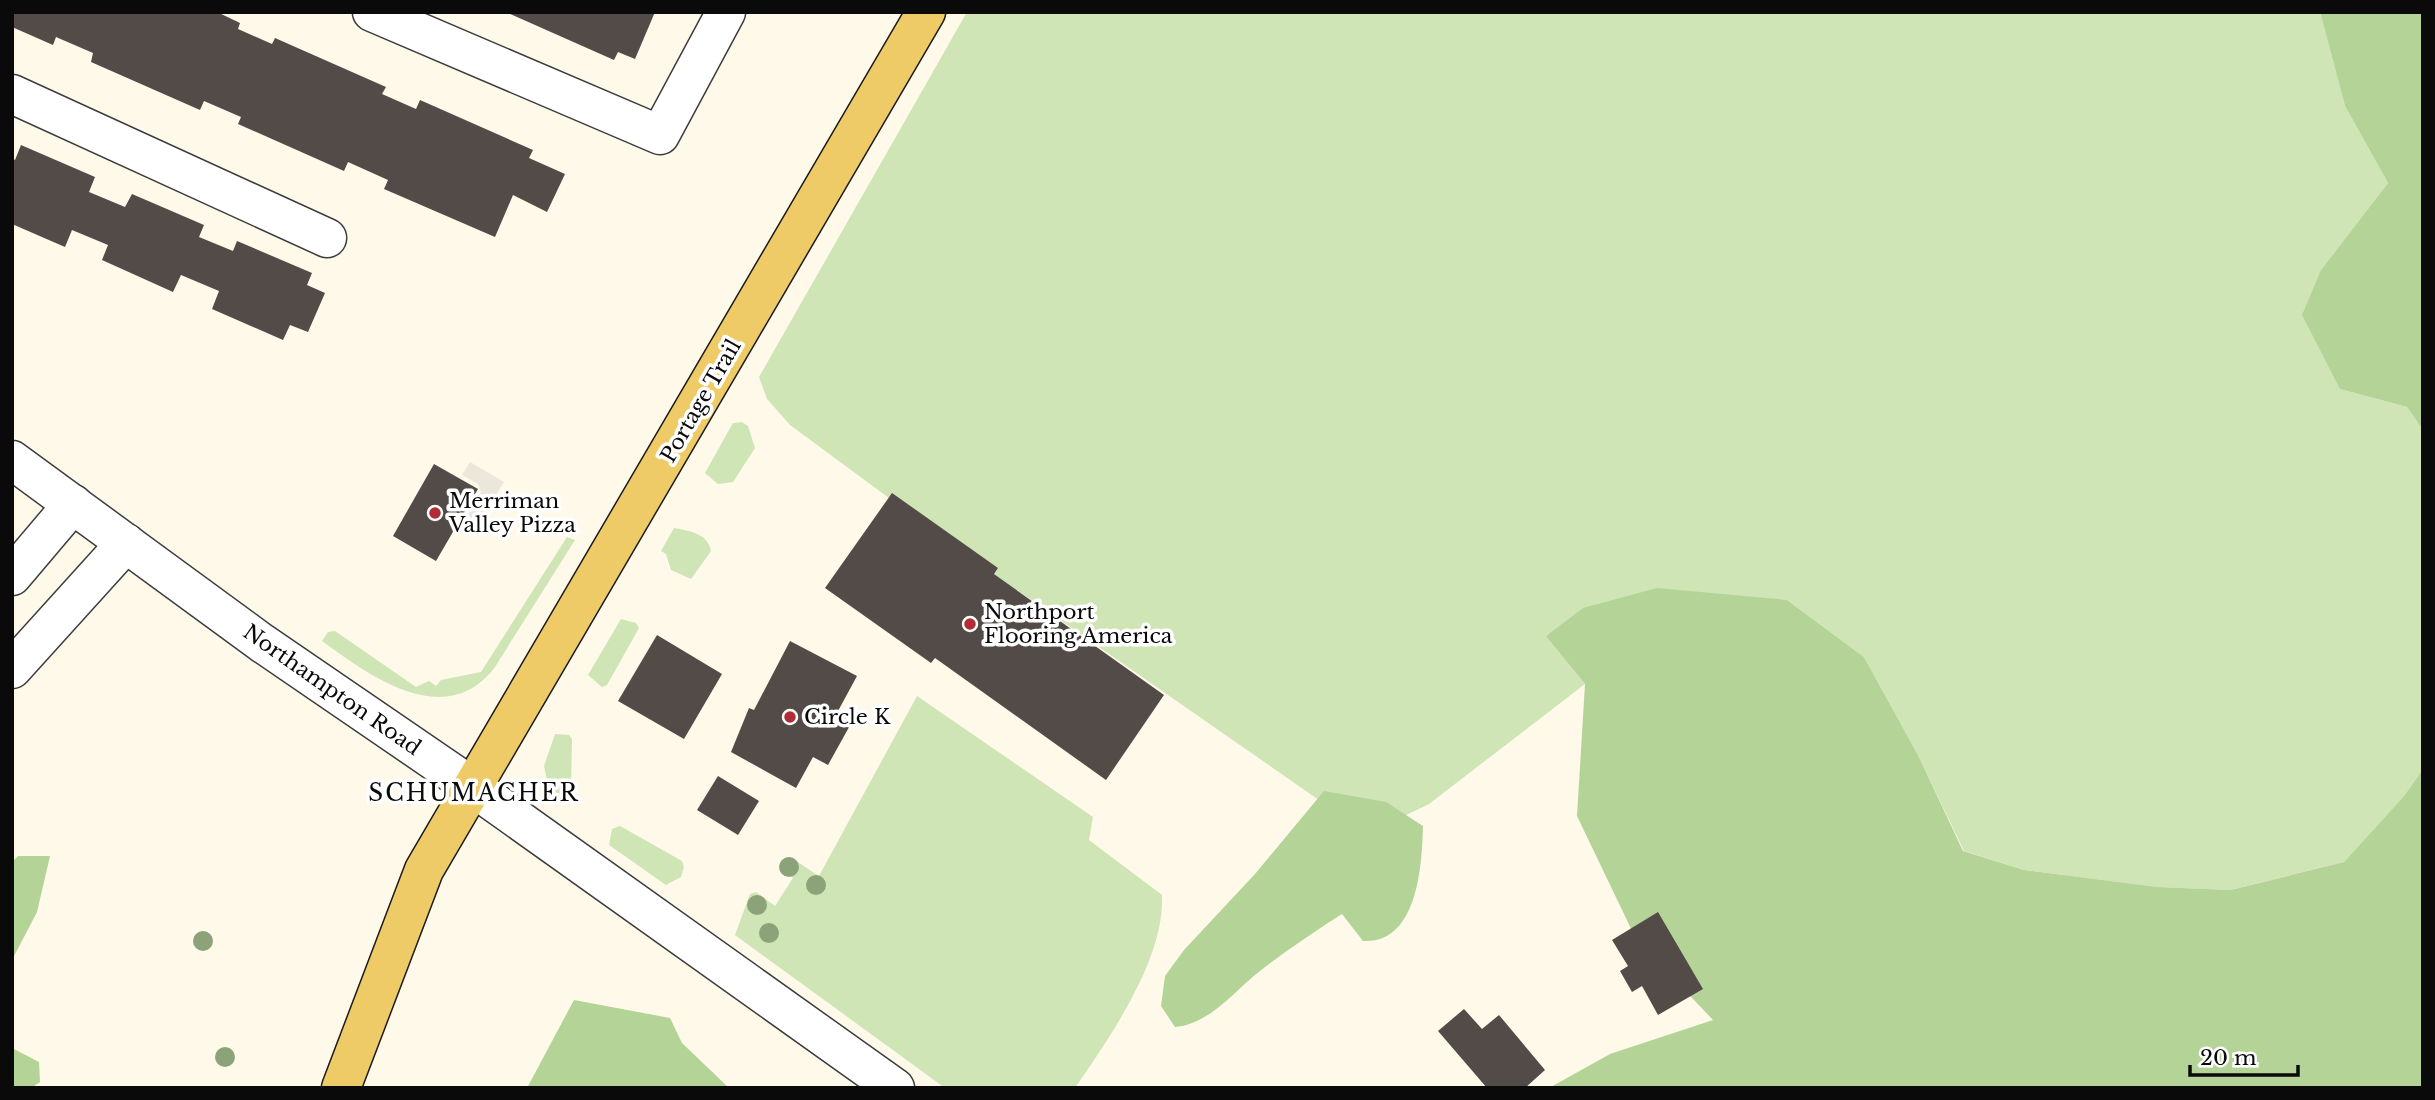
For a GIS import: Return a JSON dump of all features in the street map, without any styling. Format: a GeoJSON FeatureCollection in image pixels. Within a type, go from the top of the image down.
{"type":"FeatureCollection","features":[{"type":"Feature","properties":{"kind":"main road","name":"Portage Trail"},"geometry":{"type":"LineString","coordinates":[[341,1088],[424,870],[926,12]]}},
{"type":"Feature","properties":{"kind":"street"},"geometry":{"type":"LineString","coordinates":[[372,12],[660,135],[726,12]]}},
{"type":"Feature","properties":{"kind":"street"},"geometry":{"type":"LineString","coordinates":[[12,94],[327,238]]}},
{"type":"Feature","properties":{"kind":"street","name":"Northampton Road"},"geometry":{"type":"LineString","coordinates":[[12,460],[262,643],[474,788],[895,1088]]}},
{"type":"Feature","properties":{"kind":"street"},"geometry":{"type":"LineString","coordinates":[[12,576],[73,504]]}},
{"type":"Feature","properties":{"kind":"street"},"geometry":{"type":"LineString","coordinates":[[12,669],[126,543]]}},
{"type":"Feature","properties":{"kind":"green space"},"geometry":{"type":"Polygon","coordinates":[[[967,12],[2320,12],[2345,106],[2388,183],[2321,270],[2340,389],[2407,407],[2423,430],[2423,769],[2404,796],[2344,862],[2231,890],[2158,887],[2024,870],[1964,851],[1919,757],[1864,657],[1787,600],[1546,635],[1585,684],[1429,804],[1396,820],[1329,807],[994,574],[998,568],[889,498],[790,425],[767,399],[759,377],[967,12]]]}},
{"type":"Feature","properties":{"kind":"green space"},"geometry":{"type":"Polygon","coordinates":[[[2320,12],[2423,12],[2423,430],[2407,407],[2340,389],[2302,315],[2321,270],[2388,183],[2345,106],[2320,12]]]}},
{"type":"Feature","properties":{"kind":"green space"},"geometry":{"type":"Polygon","coordinates":[[[742,422],[748,426],[755,448],[733,482],[718,484],[705,473],[733,423],[742,422]]]}},
{"type":"Feature","properties":{"kind":"green space"},"geometry":{"type":"Polygon","coordinates":[[[674,528],[702,537],[711,551],[691,579],[671,570],[666,554],[661,551],[674,528]]]}},
{"type":"Feature","properties":{"kind":"green space"},"geometry":{"type":"Polygon","coordinates":[[[567,537],[575,540],[495,667],[475,686],[454,695],[431,697],[408,692],[362,669],[322,641],[328,632],[335,631],[416,687],[429,681],[436,686],[441,680],[481,672],[567,537]]]}},
{"type":"Feature","properties":{"kind":"green space"},"geometry":{"type":"Polygon","coordinates":[[[1657,588],[1787,600],[1864,657],[1919,757],[1963,851],[2024,870],[2158,887],[2231,890],[2344,862],[2404,796],[2423,769],[2423,1088],[1549,1088],[1610,1054],[1713,1020],[1636,939],[1577,816],[1585,684],[1546,636],[1583,608],[1657,588]]]}},
{"type":"Feature","properties":{"kind":"green space"},"geometry":{"type":"Polygon","coordinates":[[[621,619],[636,623],[639,628],[607,685],[602,687],[588,675],[621,619]]]}},
{"type":"Feature","properties":{"kind":"green space"},"geometry":{"type":"Polygon","coordinates":[[[917,696],[1093,817],[1089,840],[1162,895],[1161,920],[1145,971],[1119,1021],[1075,1088],[945,1088],[735,935],[750,894],[756,892],[775,906],[793,878],[780,869],[790,857],[819,876],[917,696]]]}},
{"type":"Feature","properties":{"kind":"green space"},"geometry":{"type":"Polygon","coordinates":[[[555,734],[569,735],[572,739],[571,791],[567,795],[551,799],[544,766],[555,734]]]}},
{"type":"Feature","properties":{"kind":"green space"},"geometry":{"type":"Polygon","coordinates":[[[1324,791],[1386,802],[1423,826],[1418,880],[1406,916],[1395,930],[1381,939],[1363,941],[1342,914],[1270,963],[1210,1013],[1188,1025],[1175,1027],[1161,1006],[1165,976],[1184,950],[1255,874],[1324,791]]]}},
{"type":"Feature","properties":{"kind":"green space"},"geometry":{"type":"Polygon","coordinates":[[[620,826],[682,861],[684,867],[681,877],[666,885],[609,845],[612,829],[620,826]]]}},
{"type":"Feature","properties":{"kind":"green space"},"geometry":{"type":"Polygon","coordinates":[[[18,856],[50,856],[37,912],[12,960],[12,862],[18,856]]]}},
{"type":"Feature","properties":{"kind":"green space"},"geometry":{"type":"Polygon","coordinates":[[[574,1000],[670,1018],[682,1043],[729,1088],[527,1088],[574,1000]]]}},
{"type":"Feature","properties":{"kind":"green space"},"geometry":{"type":"Polygon","coordinates":[[[12,1048],[39,1062],[40,1082],[31,1088],[12,1088],[12,1048]]]}},
{"type":"Feature","properties":{"kind":"shaded area"},"geometry":{"type":"Polygon","coordinates":[[[470,462],[504,482],[478,524],[466,517],[481,492],[478,484],[462,475],[470,462]]]}},
{"type":"Feature","properties":{"kind":"building"},"geometry":{"type":"Polygon","coordinates":[[[12,12],[217,12],[240,23],[238,29],[272,44],[275,38],[386,87],[382,94],[416,109],[420,100],[533,150],[529,158],[565,174],[547,212],[513,195],[495,237],[384,189],[388,180],[348,162],[344,171],[238,124],[241,117],[204,101],[200,110],[91,62],[93,53],[56,37],[53,45],[12,27],[12,12]]]}},
{"type":"Feature","properties":{"kind":"building"},"geometry":{"type":"Polygon","coordinates":[[[506,12],[655,12],[635,59],[618,52],[614,60],[506,12]]]}},
{"type":"Feature","properties":{"kind":"building"},"geometry":{"type":"Polygon","coordinates":[[[21,145],[95,177],[89,192],[125,207],[132,194],[204,225],[199,237],[233,251],[237,241],[312,273],[307,285],[325,293],[308,332],[290,325],[283,340],[212,309],[219,291],[181,275],[173,292],[102,260],[108,245],[72,230],[65,247],[12,224],[12,158],[15,160],[21,145]]]}},
{"type":"Feature","properties":{"kind":"building","name":"Merriman Valley Pizza"},"geometry":{"type":"Polygon","coordinates":[[[434,464],[478,489],[436,561],[393,536],[434,464]]]}},
{"type":"Feature","properties":{"kind":"building","name":"Northport Flooring America"},"geometry":{"type":"Polygon","coordinates":[[[892,493],[998,568],[994,574],[1164,695],[1106,780],[935,658],[931,663],[825,588],[892,493]]]}},
{"type":"Feature","properties":{"kind":"building"},"geometry":{"type":"Polygon","coordinates":[[[657,635],[722,674],[684,739],[618,701],[657,635]]]}},
{"type":"Feature","properties":{"kind":"building"},"geometry":{"type":"Polygon","coordinates":[[[790,641],[857,676],[838,711],[853,720],[828,765],[813,757],[796,788],[731,752],[749,708],[754,710],[790,641]]]}},
{"type":"Feature","properties":{"kind":"building"},"geometry":{"type":"Polygon","coordinates":[[[718,776],[759,801],[738,835],[697,810],[718,776]]]}},
{"type":"Feature","properties":{"kind":"building"},"geometry":{"type":"Polygon","coordinates":[[[1658,912],[1703,989],[1658,1015],[1642,986],[1632,992],[1620,971],[1628,966],[1612,940],[1658,912]]]}},
{"type":"Feature","properties":{"kind":"building"},"geometry":{"type":"Polygon","coordinates":[[[1464,1009],[1482,1029],[1499,1015],[1545,1070],[1525,1088],[1487,1088],[1438,1031],[1464,1009]]]}},
{"type":"Feature","properties":{"kind":"place","name":"Merriman Valley Pizza"},"geometry":{"type":"Point","coordinates":[435,513]}},
{"type":"Feature","properties":{"kind":"place","name":"Northport Flooring America"},"geometry":{"type":"Point","coordinates":[970,624]}},
{"type":"Feature","properties":{"kind":"place","name":"Circle K"},"geometry":{"type":"Point","coordinates":[790,717]}},
{"type":"Feature","properties":{"kind":"district","name":"SCHUMACHER"},"geometry":{"type":"Point","coordinates":[474,793]}}]}
